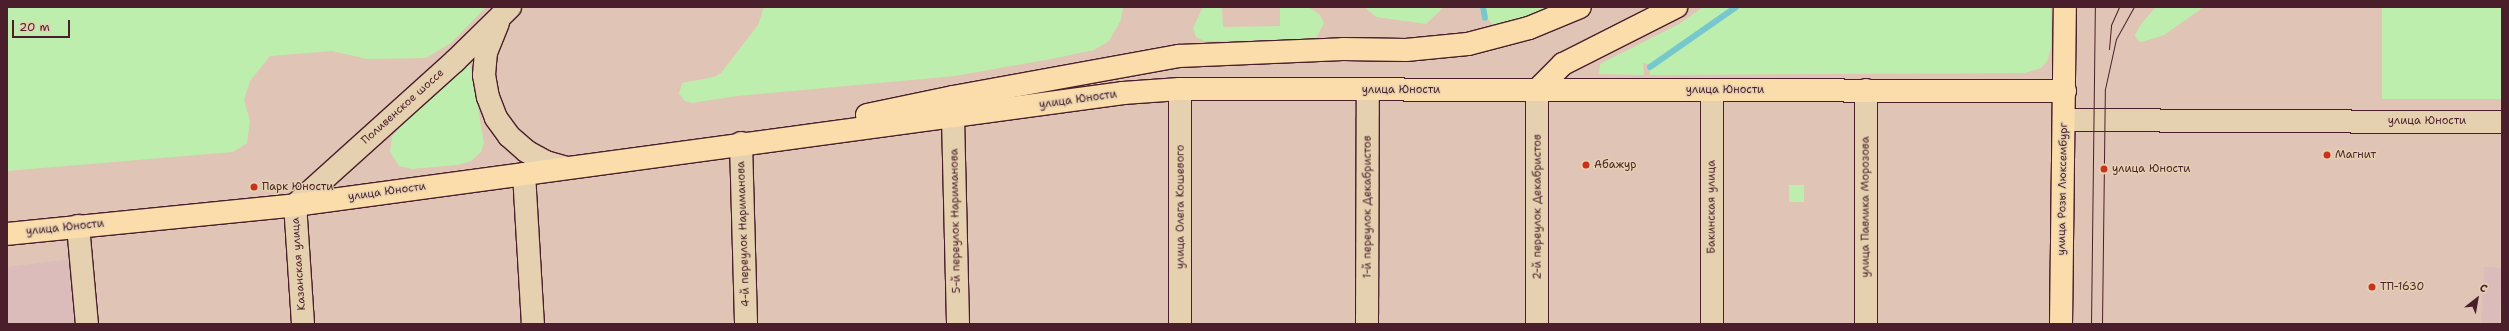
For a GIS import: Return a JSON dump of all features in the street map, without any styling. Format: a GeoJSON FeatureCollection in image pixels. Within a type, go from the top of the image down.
{"type":"FeatureCollection","features":[{"type":"Feature","properties":{"kind":"main road","name":"улица Юности"},"geometry":{"type":"LineString","coordinates":[[741,143],[953,97],[1179,56],[1343,49],[1406,50],[1468,44],[1529,28],[1580,7]]}},
{"type":"Feature","properties":{"kind":"main road"},"geometry":{"type":"LineString","coordinates":[[1537,90],[1563,64],[1676,7]]}},
{"type":"Feature","properties":{"kind":"main road"},"geometry":{"type":"LineString","coordinates":[[2065,7],[2065,54]]}},
{"type":"Feature","properties":{"kind":"main road"},"geometry":{"type":"LineString","coordinates":[[2065,54],[2068,7]]}},
{"type":"Feature","properties":{"kind":"main road","name":"улица Розы Люксембург"},"geometry":{"type":"LineString","coordinates":[[2061,324],[2065,54]]}},
{"type":"Feature","properties":{"kind":"main road","name":"улица Юности"},"geometry":{"type":"LineString","coordinates":[[7,234],[295,204],[524,174],[741,143],[953,118],[1123,93],[1180,89],[2065,91]]}},
{"type":"Feature","properties":{"kind":"street"},"geometry":{"type":"LineString","coordinates":[[507,9],[493,31],[486,52],[484,75],[488,97],[496,118],[509,136],[526,151],[546,162],[567,168]]}},
{"type":"Feature","properties":{"kind":"street","name":"Поливенское шоссе"},"geometry":{"type":"LineString","coordinates":[[295,204],[507,9]]}},
{"type":"Feature","properties":{"kind":"street","name":"улица Олега Кошевого"},"geometry":{"type":"LineString","coordinates":[[1180,89],[1180,324]]}},
{"type":"Feature","properties":{"kind":"street","name":"1-й переулок Декабристов"},"geometry":{"type":"LineString","coordinates":[[1367,324],[1368,90]]}},
{"type":"Feature","properties":{"kind":"street","name":"2-й переулок Декабристов"},"geometry":{"type":"LineString","coordinates":[[1537,90],[1537,324]]}},
{"type":"Feature","properties":{"kind":"street","name":"Бакинская улица"},"geometry":{"type":"LineString","coordinates":[[1712,90],[1712,324]]}},
{"type":"Feature","properties":{"kind":"street","name":"улица Павлика Морозова"},"geometry":{"type":"LineString","coordinates":[[1866,90],[1866,324]]}},
{"type":"Feature","properties":{"kind":"street","name":"5-й переулок Нариманова"},"geometry":{"type":"LineString","coordinates":[[953,118],[958,324]]}},
{"type":"Feature","properties":{"kind":"street","name":"улица Юности"},"geometry":{"type":"LineString","coordinates":[[2064,120],[2502,122]]}},
{"type":"Feature","properties":{"kind":"street","name":"4-й переулок Нариманова"},"geometry":{"type":"LineString","coordinates":[[741,143],[746,324]]}},
{"type":"Feature","properties":{"kind":"street"},"geometry":{"type":"LineString","coordinates":[[524,174],[533,324]]}},
{"type":"Feature","properties":{"kind":"street","name":"Казанская улица"},"geometry":{"type":"LineString","coordinates":[[295,204],[303,324]]}},
{"type":"Feature","properties":{"kind":"street"},"geometry":{"type":"LineString","coordinates":[[78,226],[87,324]]}},
{"type":"Feature","properties":{"kind":"shaded area"},"geometry":{"type":"Polygon","coordinates":[[[71,259],[77,324],[7,324],[7,267],[71,259]]]}},
{"type":"Feature","properties":{"kind":"shaded area"},"geometry":{"type":"Polygon","coordinates":[[[2484,267],[2502,268],[2499,324],[2481,324],[2484,267]]]}},
{"type":"Feature","properties":{"kind":"green space"},"geometry":{"type":"Polygon","coordinates":[[[7,7],[486,7],[451,43],[426,58],[367,59],[332,51],[270,56],[250,81],[244,100],[250,121],[247,143],[233,152],[7,171],[7,7]]]}},
{"type":"Feature","properties":{"kind":"green space"},"geometry":{"type":"Polygon","coordinates":[[[764,7],[1123,7],[1121,20],[1109,41],[1094,50],[955,76],[737,96],[692,103],[685,101],[679,94],[682,83],[714,77],[721,73],[758,25],[764,7]]]}},
{"type":"Feature","properties":{"kind":"green space"},"geometry":{"type":"Polygon","coordinates":[[[1203,7],[1222,7],[1223,27],[1280,26],[1280,7],[1309,7],[1320,15],[1324,23],[1315,40],[1204,41],[1196,37],[1193,28],[1203,7]]]}},
{"type":"Feature","properties":{"kind":"green space"},"geometry":{"type":"Polygon","coordinates":[[[1365,7],[1444,7],[1426,24],[1376,17],[1365,7]]]}},
{"type":"Feature","properties":{"kind":"green space"},"geometry":{"type":"Polygon","coordinates":[[[1485,7],[1557,7],[1516,21],[1493,25],[1487,18],[1485,7]]]}},
{"type":"Feature","properties":{"kind":"green space"},"geometry":{"type":"Polygon","coordinates":[[[1703,7],[1733,7],[1650,65],[1643,63],[1644,75],[1599,74],[1600,64],[1679,24],[1703,7]]]}},
{"type":"Feature","properties":{"kind":"green space"},"geometry":{"type":"Polygon","coordinates":[[[1740,7],[2051,7],[2051,46],[2048,60],[2041,68],[2025,73],[1650,75],[1650,67],[1740,7]]]}},
{"type":"Feature","properties":{"kind":"green space"},"geometry":{"type":"Polygon","coordinates":[[[2156,7],[2204,7],[2164,35],[2142,42],[2137,40],[2135,35],[2141,24],[2156,7]]]}},
{"type":"Feature","properties":{"kind":"green space"},"geometry":{"type":"Polygon","coordinates":[[[2382,7],[2502,7],[2502,99],[2382,99],[2382,7]]]}},
{"type":"Feature","properties":{"kind":"green space"},"geometry":{"type":"Polygon","coordinates":[[[469,58],[484,143],[481,152],[471,161],[457,165],[412,169],[399,166],[390,152],[392,137],[411,114],[469,58]]]}},
{"type":"Feature","properties":{"kind":"green space"},"geometry":{"type":"Polygon","coordinates":[[[1789,185],[1804,185],[1804,202],[1789,202],[1789,185]]]}},
{"type":"Feature","properties":{"kind":"waterway"},"geometry":{"type":"LineString","coordinates":[[1483,7],[1485,18]]}},
{"type":"Feature","properties":{"kind":"waterway"},"geometry":{"type":"LineString","coordinates":[[1650,67],[1736,7]]}},
{"type":"Feature","properties":{"kind":"tram line"},"geometry":{"type":"LineString","coordinates":[[2091,324],[2095,7]]}},
{"type":"Feature","properties":{"kind":"tram line"},"geometry":{"type":"LineString","coordinates":[[2109,49],[2111,25],[2119,7]]}},
{"type":"Feature","properties":{"kind":"tram line"},"geometry":{"type":"LineString","coordinates":[[2102,324],[2105,89],[2116,39],[2134,7]]}},
{"type":"Feature","properties":{"kind":"place","name":"Магнит"},"geometry":{"type":"Point","coordinates":[2327,155]}},
{"type":"Feature","properties":{"kind":"place","name":"Абажур"},"geometry":{"type":"Point","coordinates":[1586,165]}},
{"type":"Feature","properties":{"kind":"place","name":"улица Юности"},"geometry":{"type":"Point","coordinates":[2104,169]}},
{"type":"Feature","properties":{"kind":"place","name":"Парк Юности"},"geometry":{"type":"Point","coordinates":[254,187]}},
{"type":"Feature","properties":{"kind":"place","name":"ТП-1630"},"geometry":{"type":"Point","coordinates":[2372,287]}}]}
